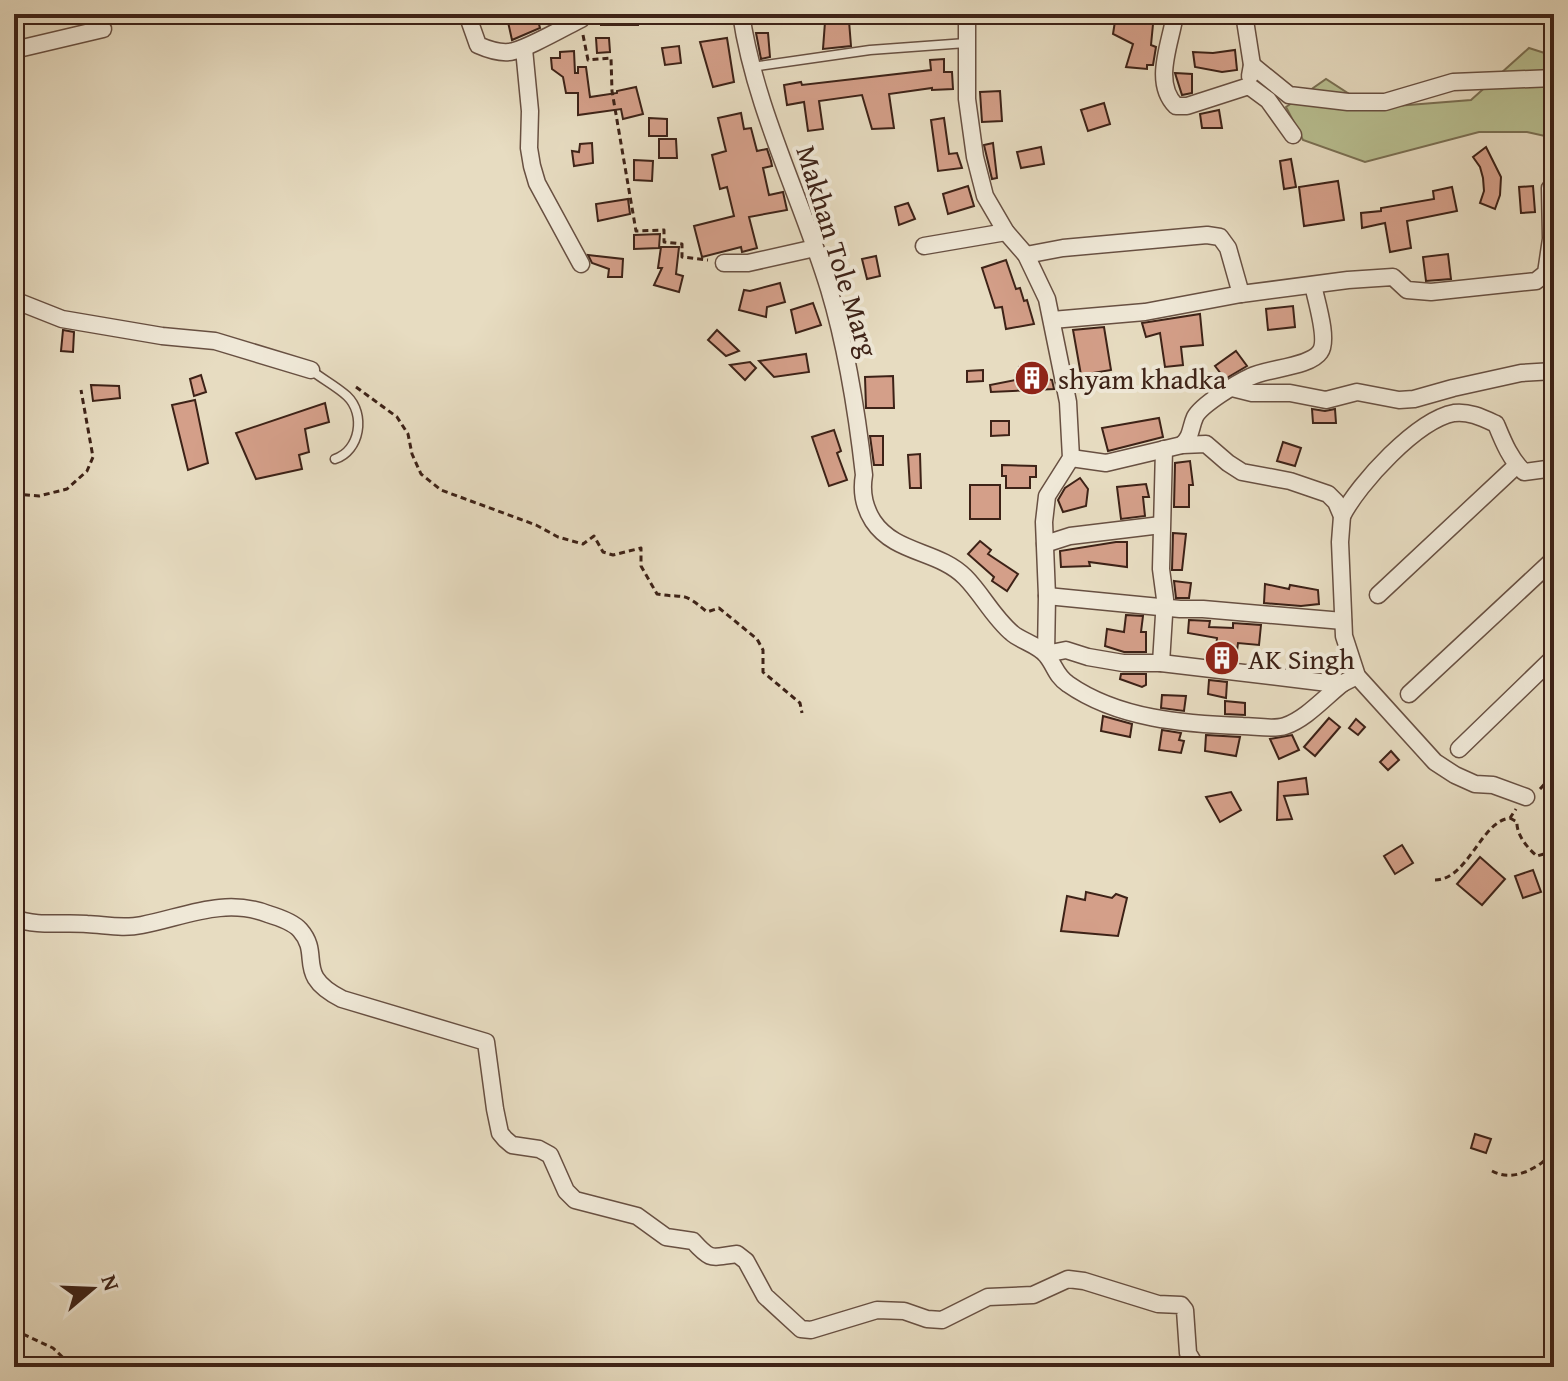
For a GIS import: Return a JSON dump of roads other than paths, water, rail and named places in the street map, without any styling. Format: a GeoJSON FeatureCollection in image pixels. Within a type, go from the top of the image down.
{"type":"FeatureCollection","features":[{"type":"Feature","properties":{"kind":"street"},"geometry":{"type":"LineString","coordinates":[[467,14],[478,45],[509,52],[524,49],[580,17]]}},
{"type":"Feature","properties":{"kind":"street","name":"Makhan Tole Marg"},"geometry":{"type":"LineString","coordinates":[[741,14],[752,67],[832,299],[853,392],[864,475],[862,488],[869,515],[882,534],[902,547],[943,563],[963,575],[1013,634],[1046,654],[1058,676],[1082,693],[1148,717],[1190,724],[1282,728],[1350,680]]}},
{"type":"Feature","properties":{"kind":"street"},"geometry":{"type":"LineString","coordinates":[[967,14],[967,99],[975,157],[985,196],[1006,232],[1026,255],[1047,299],[1068,402],[1071,458],[1047,496],[1044,522],[1046,654],[1066,650],[1123,663],[1161,663],[1350,680]]}},
{"type":"Feature","properties":{"kind":"street"},"geometry":{"type":"LineString","coordinates":[[1175,14],[1163,76],[1165,91],[1176,106],[1187,106],[1249,86]]}},
{"type":"Feature","properties":{"kind":"street"},"geometry":{"type":"LineString","coordinates":[[1244,14],[1252,65],[1249,86]]}},
{"type":"Feature","properties":{"kind":"street"},"geometry":{"type":"LineString","coordinates":[[14,50],[103,29]]}},
{"type":"Feature","properties":{"kind":"street"},"geometry":{"type":"LineString","coordinates":[[524,49],[532,166],[537,183],[581,264]]}},
{"type":"Feature","properties":{"kind":"street"},"geometry":{"type":"LineString","coordinates":[[1252,65],[1289,95],[1348,102],[1385,102],[1453,82],[1554,78]]}},
{"type":"Feature","properties":{"kind":"street"},"geometry":{"type":"LineString","coordinates":[[1249,86],[1268,100],[1293,135]]}},
{"type":"Feature","properties":{"kind":"street"},"geometry":{"type":"LineString","coordinates":[[1052,320],[1145,312],[1241,294],[1393,277],[1407,290],[1431,292],[1536,281],[1546,273],[1551,239],[1550,188]]}},
{"type":"Feature","properties":{"kind":"street"},"geometry":{"type":"LineString","coordinates":[[924,246],[1006,232]]}},
{"type":"Feature","properties":{"kind":"street"},"geometry":{"type":"LineString","coordinates":[[1026,255],[1063,248],[1207,235],[1220,237],[1237,272],[1241,294]]}},
{"type":"Feature","properties":{"kind":"street"},"geometry":{"type":"LineString","coordinates":[[724,263],[748,263],[815,248]]}},
{"type":"Feature","properties":{"kind":"street"},"geometry":{"type":"LineString","coordinates":[[1182,445],[1189,438],[1195,417],[1201,410],[1232,388],[1269,369],[1308,361],[1320,352],[1324,341],[1313,285]]}},
{"type":"Feature","properties":{"kind":"street"},"geometry":{"type":"LineString","coordinates":[[14,300],[62,319],[162,336],[215,341],[311,370]]}},
{"type":"Feature","properties":{"kind":"street"},"geometry":{"type":"LineString","coordinates":[[1232,388],[1252,393],[1290,393],[1326,400],[1357,392],[1399,400],[1521,373],[1554,371]]}},
{"type":"Feature","properties":{"kind":"street"},"geometry":{"type":"LineString","coordinates":[[1526,797],[1493,785],[1475,784],[1435,762],[1350,680],[1343,621],[1342,516],[1371,474],[1422,427],[1454,413],[1475,414],[1496,424],[1517,465],[1524,472],[1554,468]]}},
{"type":"Feature","properties":{"kind":"street"},"geometry":{"type":"LineString","coordinates":[[1071,458],[1106,463],[1182,445],[1206,444],[1242,472],[1290,481],[1328,494],[1342,516]]}},
{"type":"Feature","properties":{"kind":"street"},"geometry":{"type":"LineString","coordinates":[[1161,663],[1164,449]]}},
{"type":"Feature","properties":{"kind":"street"},"geometry":{"type":"LineString","coordinates":[[1378,595],[1517,465]]}},
{"type":"Feature","properties":{"kind":"street"},"geometry":{"type":"LineString","coordinates":[[1045,544],[1082,534],[1161,525]]}},
{"type":"Feature","properties":{"kind":"street"},"geometry":{"type":"LineString","coordinates":[[1409,694],[1554,559]]}},
{"type":"Feature","properties":{"kind":"street"},"geometry":{"type":"LineString","coordinates":[[1047,596],[1343,621]]}},
{"type":"Feature","properties":{"kind":"street"},"geometry":{"type":"LineString","coordinates":[[1459,749],[1554,657]]}},
{"type":"Feature","properties":{"kind":"street"},"geometry":{"type":"LineString","coordinates":[[14,918],[28,923],[140,926],[206,908],[232,907],[264,912],[298,927],[306,940],[314,978],[326,990],[342,999],[486,1042],[490,1085],[500,1133],[512,1145],[539,1149],[550,1155],[566,1191],[575,1200],[637,1216],[666,1237],[693,1241],[706,1256],[713,1259],[737,1254],[746,1261],[765,1296],[801,1329],[811,1330],[877,1310],[904,1311],[927,1319],[942,1320],[988,1297],[1033,1295],[1068,1279],[1158,1304],[1181,1305],[1185,1310],[1188,1353],[1196,1367]]}},
{"type":"Feature","properties":{"kind":"lane"},"geometry":{"type":"LineString","coordinates":[[752,67],[870,50],[966,43]]}},
{"type":"Feature","properties":{"kind":"lane"},"geometry":{"type":"LineString","coordinates":[[311,370],[349,398],[354,410],[358,429],[356,441],[350,451],[335,459]]}},
{"type":"Feature","properties":{"kind":"place","name":"shyam khadka"},"geometry":{"type":"Point","coordinates":[1032,378]}},
{"type":"Feature","properties":{"kind":"place","name":"AK Singh"},"geometry":{"type":"Point","coordinates":[1222,658]}}]}
